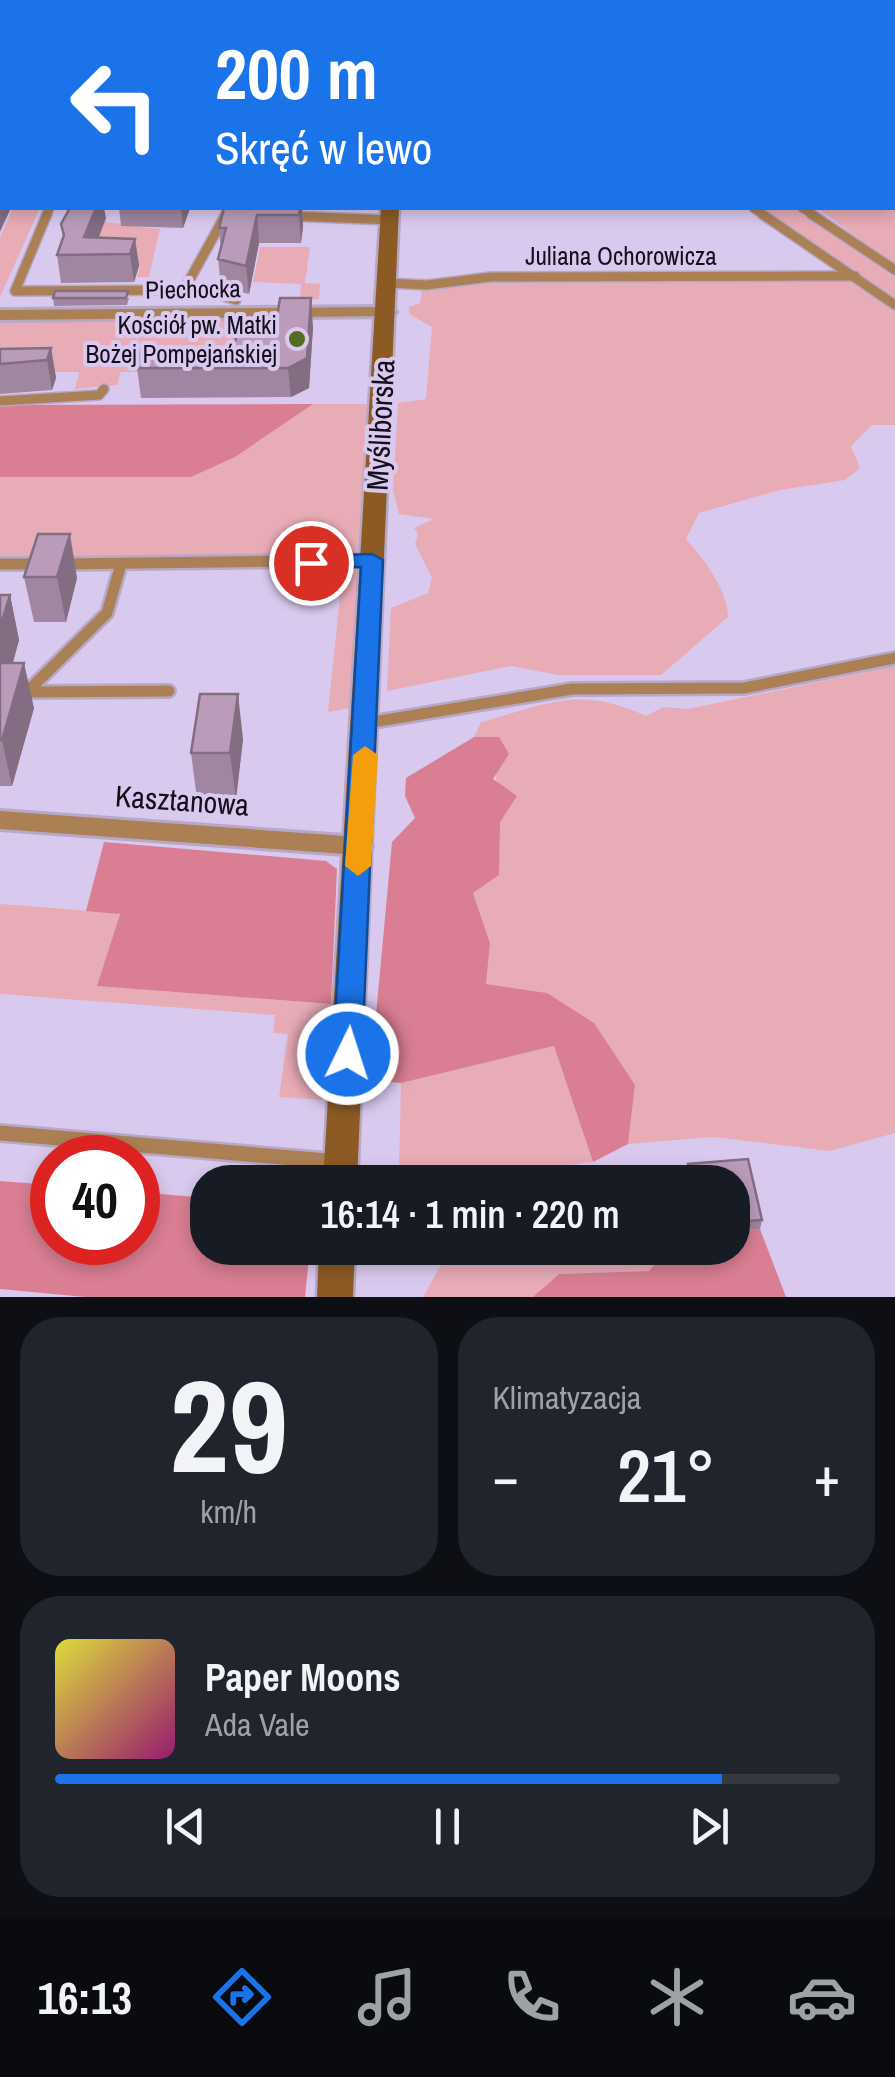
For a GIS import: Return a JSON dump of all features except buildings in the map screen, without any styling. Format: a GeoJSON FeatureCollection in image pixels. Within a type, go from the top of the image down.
{"type":"FeatureCollection","features":[{"type":"Feature","properties":{"kind":"street","name":"Myśliborska"},"geometry":{"type":"LineString","coordinates":[[340,1165],[390,214]]}},
{"type":"Feature","properties":{"kind":"street","name":"Piechocka"},"geometry":{"type":"LineString","coordinates":[[0,314],[386,312]]}},
{"type":"Feature","properties":{"kind":"street","name":"Kasztanowa"},"geometry":{"type":"LineString","coordinates":[[0,820],[359,846]]}},
{"type":"Feature","properties":{"kind":"street"},"geometry":{"type":"LineString","coordinates":[[335,1297],[336,1265]]}},
{"type":"Feature","properties":{"kind":"lane"},"geometry":{"type":"LineString","coordinates":[[49,210],[15,291],[184,290],[214,292],[236,300]]}},
{"type":"Feature","properties":{"kind":"lane"},"geometry":{"type":"LineString","coordinates":[[184,290],[229,210],[244,214]]}},
{"type":"Feature","properties":{"kind":"lane"},"geometry":{"type":"LineString","coordinates":[[756,210],[895,305]]}},
{"type":"Feature","properties":{"kind":"lane"},"geometry":{"type":"LineString","coordinates":[[805,210],[895,270]]}},
{"type":"Feature","properties":{"kind":"lane"},"geometry":{"type":"LineString","coordinates":[[287,215],[390,214]]}},
{"type":"Feature","properties":{"kind":"lane","name":"Juliana Ochorowicza"},"geometry":{"type":"LineString","coordinates":[[387,283],[427,285],[491,277],[856,276]]}},
{"type":"Feature","properties":{"kind":"lane"},"geometry":{"type":"LineString","coordinates":[[0,401],[99,395],[104,388]]}},
{"type":"Feature","properties":{"kind":"lane"},"geometry":{"type":"LineString","coordinates":[[0,564],[372,560]]}},
{"type":"Feature","properties":{"kind":"lane"},"geometry":{"type":"LineString","coordinates":[[24,692],[107,613],[120,564]]}},
{"type":"Feature","properties":{"kind":"lane"},"geometry":{"type":"LineString","coordinates":[[366,723],[572,689],[744,688],[895,658]]}},
{"type":"Feature","properties":{"kind":"lane"},"geometry":{"type":"LineString","coordinates":[[0,692],[170,691]]}},
{"type":"Feature","properties":{"kind":"lane"},"geometry":{"type":"LineString","coordinates":[[0,1133],[279,1165]]}},
{"type":"Feature","properties":{"kind":"shaded area"},"geometry":{"type":"Polygon","coordinates":[[[12,210],[39,210],[0,297],[0,237],[12,210]]]}},
{"type":"Feature","properties":{"kind":"shaded area"},"geometry":{"type":"Polygon","coordinates":[[[761,210],[799,210],[895,275],[895,425],[872,425],[851,446],[860,468],[845,480],[780,490],[699,513],[686,539],[719,586],[728,617],[661,675],[558,675],[511,666],[387,691],[391,608],[428,593],[432,578],[415,544],[418,534],[414,528],[434,519],[399,514],[393,491],[398,403],[426,399],[432,327],[409,314],[409,307],[420,303],[422,289],[496,279],[869,282],[761,210]]]}},
{"type":"Feature","properties":{"kind":"shaded area"},"geometry":{"type":"Polygon","coordinates":[[[820,210],[895,210],[895,265],[820,210]]]}},
{"type":"Feature","properties":{"kind":"shaded area"},"geometry":{"type":"Polygon","coordinates":[[[104,222],[160,229],[149,277],[137,277],[140,266],[92,253],[104,222]]]}},
{"type":"Feature","properties":{"kind":"shaded area"},"geometry":{"type":"Polygon","coordinates":[[[260,247],[310,247],[305,283],[320,284],[319,299],[300,299],[301,284],[253,282],[260,247]]]}},
{"type":"Feature","properties":{"kind":"shaded area"},"geometry":{"type":"Polygon","coordinates":[[[187,315],[268,315],[265,341],[230,341],[225,372],[121,372],[117,385],[75,389],[79,372],[0,372],[0,320],[186,320],[187,315]]]}},
{"type":"Feature","properties":{"kind":"shaded area"},"geometry":{"type":"Polygon","coordinates":[[[313,404],[368,404],[358,552],[346,558],[0,558],[0,477],[191,477],[313,404]]]}},
{"type":"Feature","properties":{"kind":"shaded area"},"geometry":{"type":"Polygon","coordinates":[[[313,404],[235,457],[191,477],[0,477],[0,405],[313,404]]]}},
{"type":"Feature","properties":{"kind":"shaded area"},"geometry":{"type":"Polygon","coordinates":[[[343,567],[357,570],[351,689],[349,708],[328,712],[343,567]]]}},
{"type":"Feature","properties":{"kind":"shaded area"},"geometry":{"type":"Polygon","coordinates":[[[895,666],[895,1133],[830,1151],[713,1137],[628,1144],[635,1085],[547,993],[485,984],[490,943],[473,893],[499,875],[499,737],[474,737],[481,722],[545,704],[582,700],[601,701],[646,716],[663,707],[688,709],[895,666]]]}},
{"type":"Feature","properties":{"kind":"shaded area"},"geometry":{"type":"Polygon","coordinates":[[[474,737],[499,737],[509,754],[493,779],[517,796],[500,822],[499,875],[473,893],[490,943],[486,984],[547,993],[594,1023],[635,1085],[628,1144],[593,1162],[554,1046],[401,1083],[370,1080],[392,842],[415,818],[405,796],[406,778],[474,737]]]}},
{"type":"Feature","properties":{"kind":"shaded area"},"geometry":{"type":"Polygon","coordinates":[[[104,842],[326,861],[337,869],[331,1004],[97,986],[120,914],[86,911],[104,842]]]}},
{"type":"Feature","properties":{"kind":"shaded area"},"geometry":{"type":"Polygon","coordinates":[[[0,904],[120,913],[98,986],[331,1004],[323,1100],[279,1097],[288,1034],[273,1033],[275,1015],[0,994],[0,904]]]}},
{"type":"Feature","properties":{"kind":"shaded area"},"geometry":{"type":"Polygon","coordinates":[[[554,1046],[593,1162],[399,1165],[401,1083],[554,1046]]]}},
{"type":"Feature","properties":{"kind":"shaded area"},"geometry":{"type":"Polygon","coordinates":[[[0,1181],[30,1183],[30,1265],[160,1265],[160,1194],[190,1197],[190,1265],[308,1265],[305,1297],[85,1297],[0,1289],[0,1181]]]}},
{"type":"Feature","properties":{"kind":"shaded area"},"geometry":{"type":"Polygon","coordinates":[[[750,1229],[760,1229],[786,1297],[533,1297],[559,1274],[649,1271],[654,1265],[750,1265],[750,1229]]]}},
{"type":"Feature","properties":{"kind":"shaded area"},"geometry":{"type":"Polygon","coordinates":[[[441,1265],[655,1265],[650,1271],[559,1274],[533,1297],[423,1297],[441,1265]]]}},
{"type":"Feature","properties":{"kind":"slow traffic"},"geometry":{"type":"LineString","coordinates":[[358,866],[365,755]]}},
{"type":"Feature","properties":{"kind":"place","name":"Kościół pw. Matki Bożej Pompejańskiej"},"geometry":{"type":"Point","coordinates":[297,339]}},
{"type":"Feature","properties":{"kind":"route"},"geometry":{"type":"LineString","coordinates":[[311,563],[372,560],[366,752],[348,1054]]}}]}
